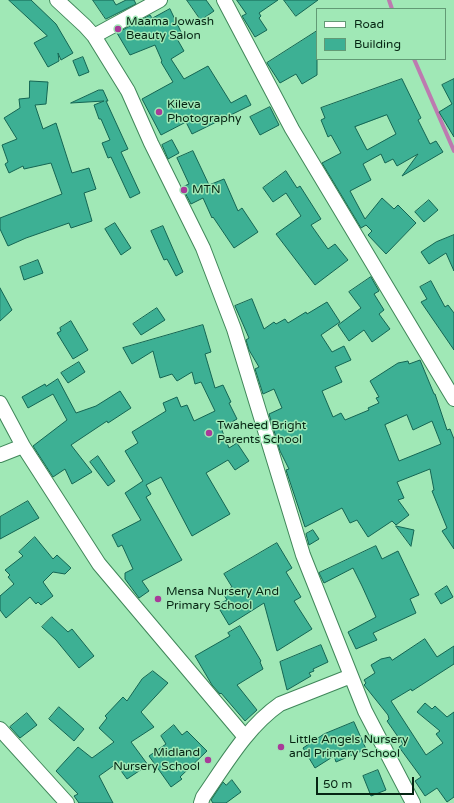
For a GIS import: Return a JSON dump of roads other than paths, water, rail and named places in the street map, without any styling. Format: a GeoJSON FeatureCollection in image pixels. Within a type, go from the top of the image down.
{"type":"FeatureCollection","features":[{"type":"Feature","properties":{"kind":"street"},"geometry":{"type":"LineString","coordinates":[[57,0],[86,26],[94,36],[128,91],[151,143],[203,248],[234,329],[303,555],[365,711],[413,803]]}},
{"type":"Feature","properties":{"kind":"street"},"geometry":{"type":"LineString","coordinates":[[94,36],[160,0]]}},
{"type":"Feature","properties":{"kind":"street"},"geometry":{"type":"LineString","coordinates":[[224,0],[292,129],[454,399]]}},
{"type":"Feature","properties":{"kind":"street"},"geometry":{"type":"LineString","coordinates":[[0,403],[23,446],[99,564],[245,737]]}},
{"type":"Feature","properties":{"kind":"street"},"geometry":{"type":"LineString","coordinates":[[0,455],[23,446]]}},
{"type":"Feature","properties":{"kind":"street"},"geometry":{"type":"LineString","coordinates":[[201,803],[203,797],[245,737],[269,711],[280,704],[351,676]]}},
{"type":"Feature","properties":{"kind":"street"},"geometry":{"type":"LineString","coordinates":[[0,729],[66,803]]}},
{"type":"Feature","properties":{"kind":"waterway"},"geometry":{"type":"LineString","coordinates":[[389,0],[392,8]]}},
{"type":"Feature","properties":{"kind":"waterway"},"geometry":{"type":"LineString","coordinates":[[414,60],[454,151]]}},
{"type":"Feature","properties":{"kind":"place","name":"Maama Jowash Beauty Salon"},"geometry":{"type":"Point","coordinates":[118,29]}},
{"type":"Feature","properties":{"kind":"place","name":"Kileva Photography"},"geometry":{"type":"Point","coordinates":[159,112]}},
{"type":"Feature","properties":{"kind":"place","name":"MTN"},"geometry":{"type":"Point","coordinates":[184,190]}},
{"type":"Feature","properties":{"kind":"place","name":"Twaheed Bright Parents School"},"geometry":{"type":"Point","coordinates":[209,433]}},
{"type":"Feature","properties":{"kind":"place","name":"Mensa Nursery And Primary School"},"geometry":{"type":"Point","coordinates":[158,599]}},
{"type":"Feature","properties":{"kind":"place","name":"Little Angels Nursery and Primary School"},"geometry":{"type":"Point","coordinates":[281,747]}},
{"type":"Feature","properties":{"kind":"place","name":"Midland Nursery School"},"geometry":{"type":"Point","coordinates":[208,760]}}]}
